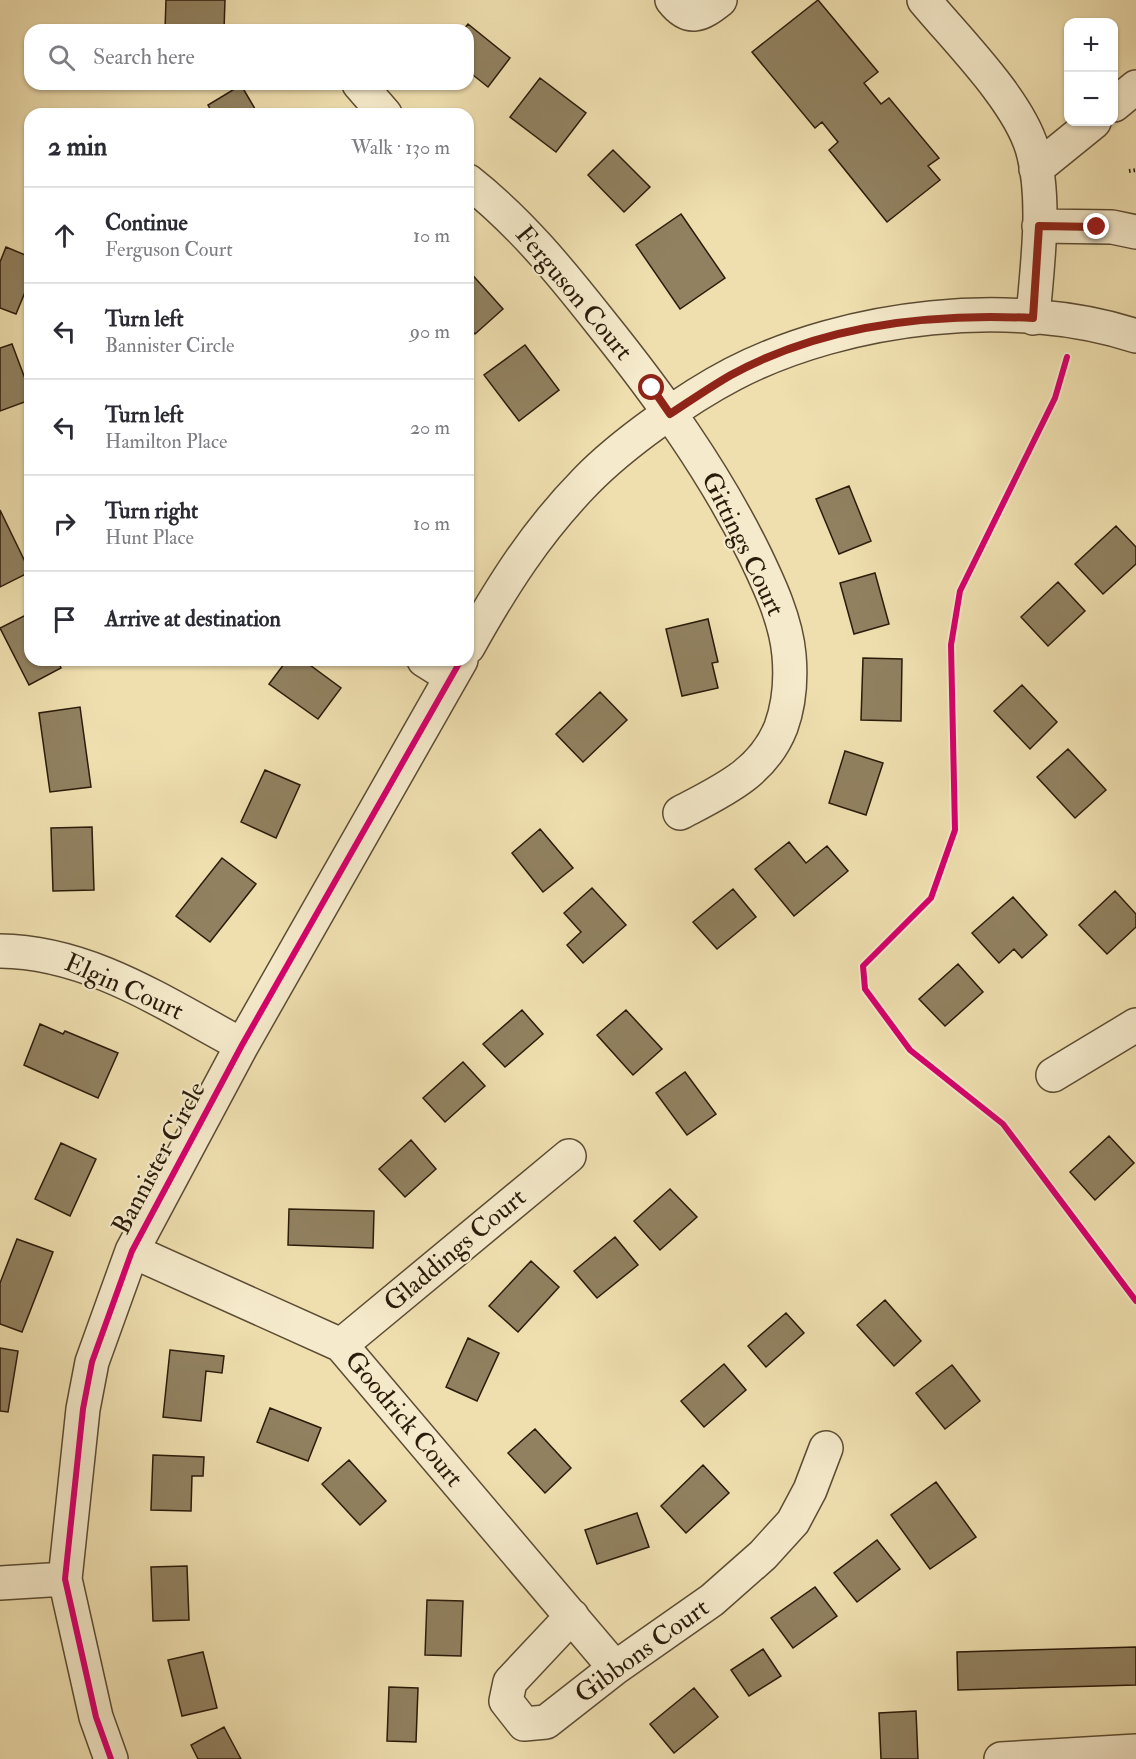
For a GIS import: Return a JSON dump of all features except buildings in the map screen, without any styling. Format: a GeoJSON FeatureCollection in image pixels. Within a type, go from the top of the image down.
{"type":"FeatureCollection","features":[{"type":"Feature","properties":{"kind":"street"},"geometry":{"type":"LineString","coordinates":[[672,0],[679,9],[691,15],[704,13],[720,0]]}},
{"type":"Feature","properties":{"kind":"street"},"geometry":{"type":"LineString","coordinates":[[924,0],[1006,101],[1024,128],[1032,148],[1036,169],[1039,226],[1033,318]]}},
{"type":"Feature","properties":{"kind":"street"},"geometry":{"type":"LineString","coordinates":[[1118,101],[1136,87]]}},
{"type":"Feature","properties":{"kind":"street"},"geometry":{"type":"LineString","coordinates":[[364,90],[380,108]]}},
{"type":"Feature","properties":{"kind":"street"},"geometry":{"type":"LineString","coordinates":[[1036,169],[1089,126]]}},
{"type":"Feature","properties":{"kind":"street","name":"Ferguson Court"},"geometry":{"type":"LineString","coordinates":[[474,186],[526,232],[557,267],[639,369],[670,414]]}},
{"type":"Feature","properties":{"kind":"street"},"geometry":{"type":"LineString","coordinates":[[1039,226],[1112,227],[1136,232]]}},
{"type":"Feature","properties":{"kind":"street"},"geometry":{"type":"LineString","coordinates":[[474,637],[522,555],[588,479],[670,414],[732,374],[825,338],[928,319],[985,316],[1033,318],[1081,323],[1136,336]]}},
{"type":"Feature","properties":{"kind":"street","name":"Gittings Court"},"geometry":{"type":"LineString","coordinates":[[670,414],[699,454],[740,524],[769,585],[789,654],[786,706],[781,726],[768,752],[752,771],[730,787],[681,813]]}},
{"type":"Feature","properties":{"kind":"street","name":"Bannister Circle"},"geometry":{"type":"LineString","coordinates":[[111,1759],[96,1717],[65,1579],[73,1487],[92,1362],[132,1251],[242,1045],[456,669]]}},
{"type":"Feature","properties":{"kind":"street","name":"Elgin Court"},"geometry":{"type":"LineString","coordinates":[[0,951],[42,953],[86,965],[128,983],[242,1045]]}},
{"type":"Feature","properties":{"kind":"street"},"geometry":{"type":"LineString","coordinates":[[1053,1075],[1136,1025]]}},
{"type":"Feature","properties":{"kind":"street","name":"Gladdings Court"},"geometry":{"type":"LineString","coordinates":[[341,1345],[569,1156]]}},
{"type":"Feature","properties":{"kind":"street","name":"Goodrick Court"},"geometry":{"type":"LineString","coordinates":[[132,1251],[341,1345],[615,1668]]}},
{"type":"Feature","properties":{"kind":"street","name":"Gibbons Court"},"geometry":{"type":"LineString","coordinates":[[572,1616],[510,1682],[506,1701],[524,1724],[546,1722],[615,1668],[712,1600],[762,1555],[793,1522],[810,1490],[826,1448]]}},
{"type":"Feature","properties":{"kind":"street"},"geometry":{"type":"LineString","coordinates":[[0,1584],[65,1579]]}},
{"type":"Feature","properties":{"kind":"street"},"geometry":{"type":"LineString","coordinates":[[1001,1759],[1136,1751]]}},
{"type":"Feature","properties":{"kind":"path"},"geometry":{"type":"LineString","coordinates":[[1129,171],[1136,170]]}},
{"type":"Feature","properties":{"kind":"cycle path"},"geometry":{"type":"LineString","coordinates":[[1067,357],[1055,398],[960,591],[951,645],[955,830],[931,898],[863,966],[865,989],[910,1050],[1003,1124],[1136,1301]]}},
{"type":"Feature","properties":{"kind":"cycle path"},"geometry":{"type":"LineString","coordinates":[[111,1759],[96,1717],[65,1579],[83,1409],[92,1362],[132,1251],[242,1045],[458,666]]}},
{"type":"Feature","properties":{"kind":"route"},"geometry":{"type":"LineString","coordinates":[[652,388],[670,414],[732,374],[785,351],[825,338],[928,319],[985,316],[1033,318],[1039,226],[1097,227]]}}]}
